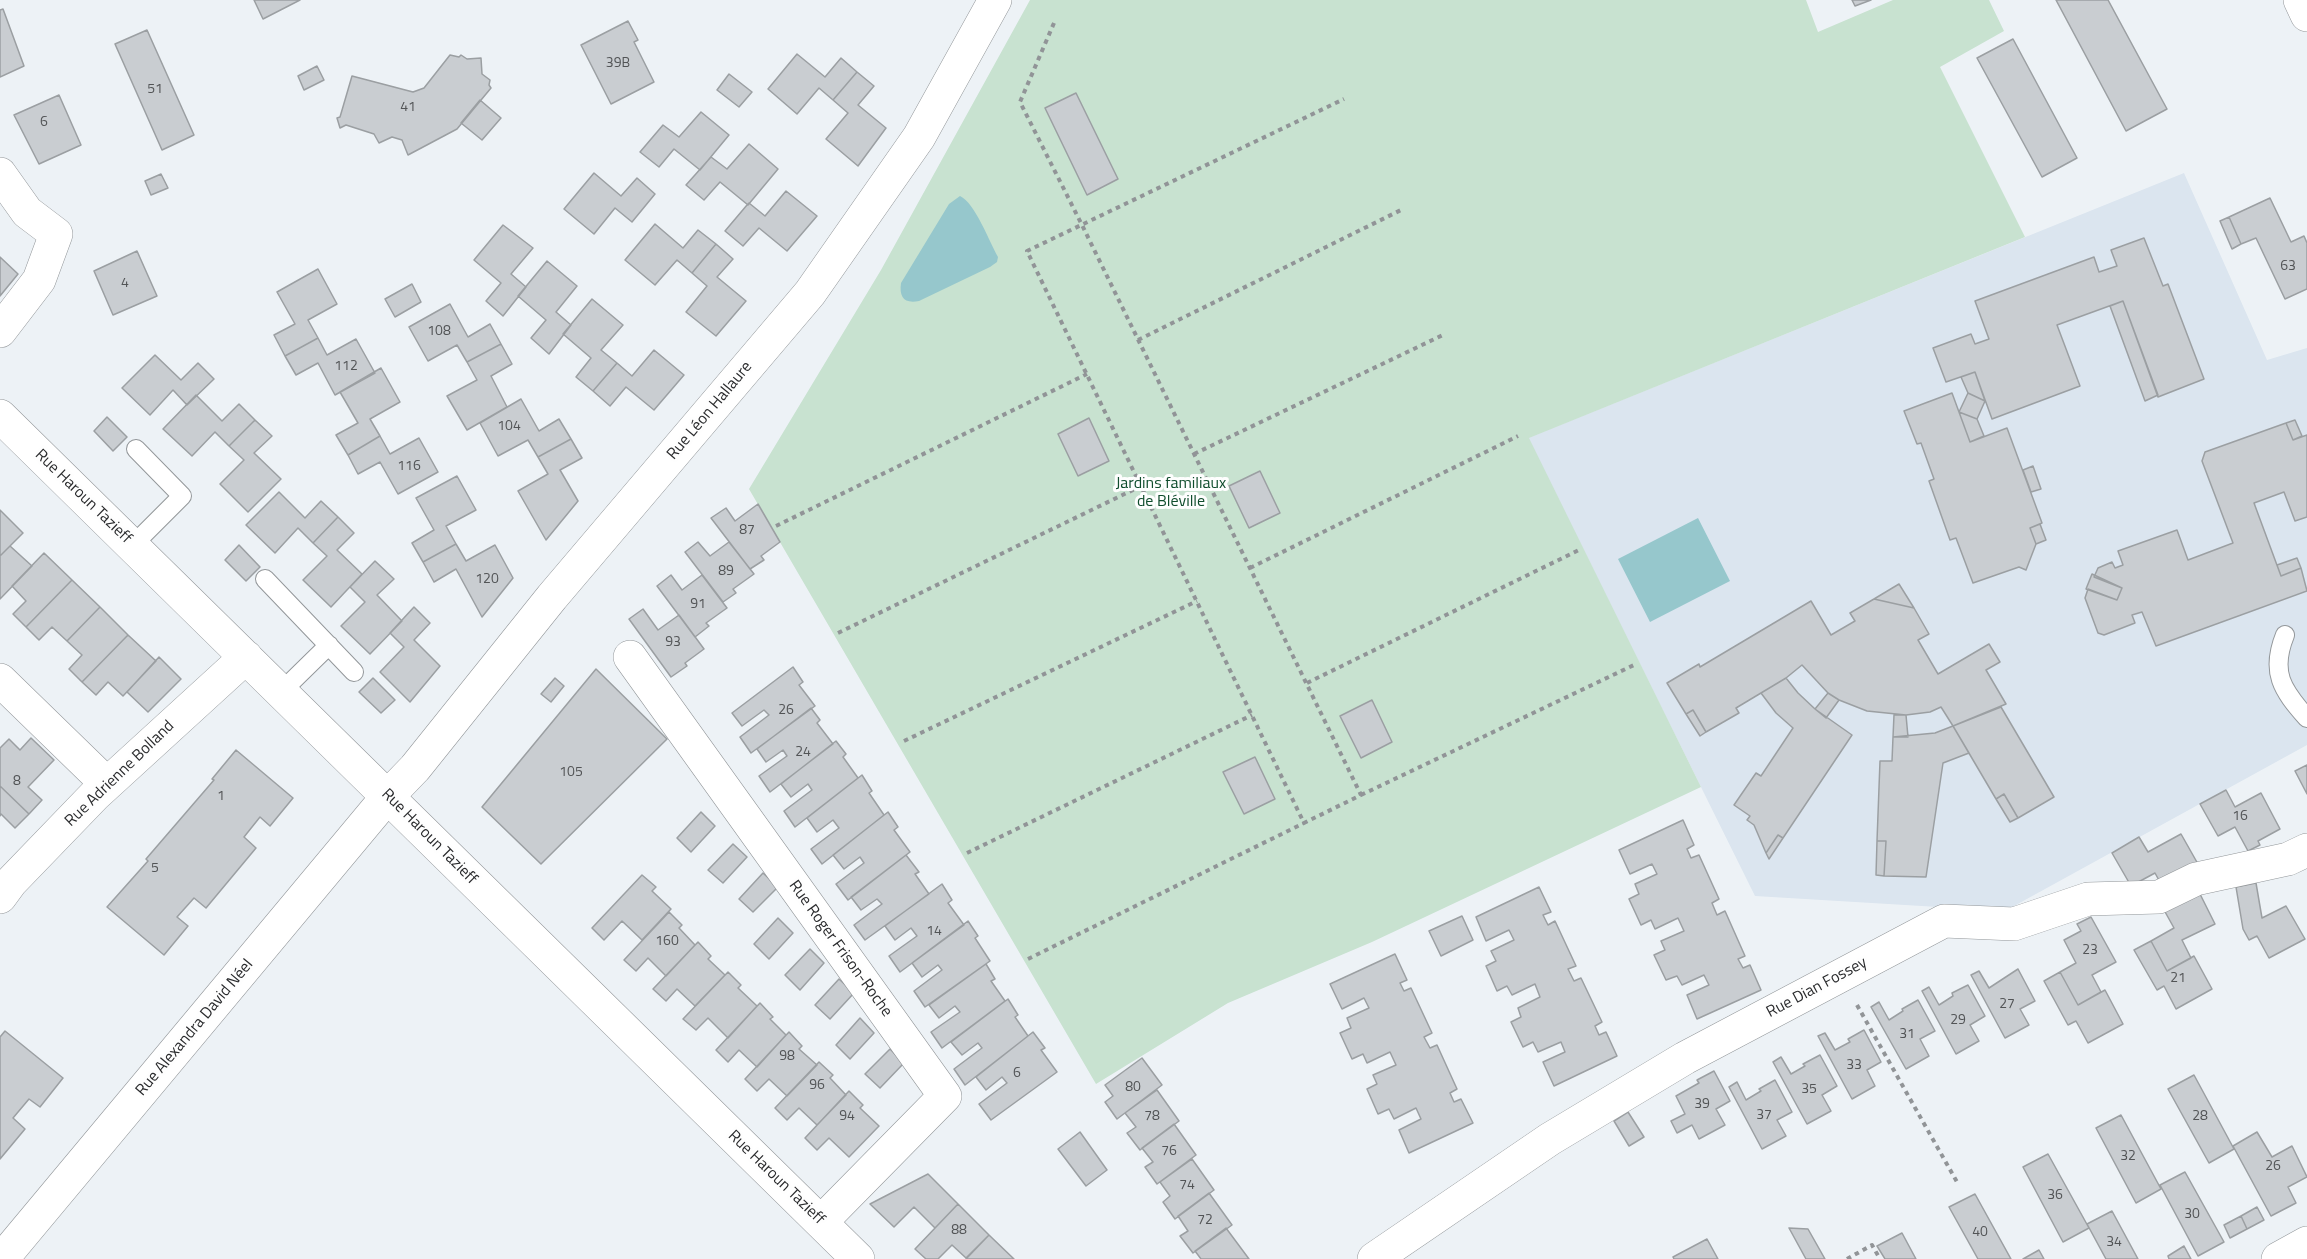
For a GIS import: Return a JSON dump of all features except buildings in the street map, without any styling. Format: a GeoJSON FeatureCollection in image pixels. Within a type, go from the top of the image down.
{"type":"FeatureCollection","features":[{"type":"Feature","properties":{"kind":"street","name":"Rue Léon Hallaure"},"geometry":{"type":"LineString","coordinates":[[387,796],[414,768],[552,597],[810,293],[919,137],[995,0]]}},
{"type":"Feature","properties":{"kind":"street"},"geometry":{"type":"LineString","coordinates":[[2300,0],[2307,15]]}},
{"type":"Feature","properties":{"kind":"street"},"geometry":{"type":"LineString","coordinates":[[0,174],[27,212],[56,234],[39,280],[0,331]]}},
{"type":"Feature","properties":{"kind":"street","name":"Rue Haroun Tazieff"},"geometry":{"type":"LineString","coordinates":[[0,416],[858,1259]]}},
{"type":"Feature","properties":{"kind":"street","name":"Rue Adrienne Bolland"},"geometry":{"type":"LineString","coordinates":[[0,897],[11,882],[107,784],[246,657]]}},
{"type":"Feature","properties":{"kind":"street","name":"Rue Roger Frison-Roche"},"geometry":{"type":"LineString","coordinates":[[630,657],[945,1096],[821,1222]]}},
{"type":"Feature","properties":{"kind":"street"},"geometry":{"type":"LineString","coordinates":[[0,680],[107,784]]}},
{"type":"Feature","properties":{"kind":"street","name":"Rue Alexandra David Néel"},"geometry":{"type":"LineString","coordinates":[[3,1259],[387,796]]}},
{"type":"Feature","properties":{"kind":"street","name":"Rue Dian Fossey"},"geometry":{"type":"LineString","coordinates":[[1374,1259],[1550,1139],[1685,1058],[1944,921],[2014,924],[2088,899],[2159,897],[2196,879],[2288,859],[2307,850]]}},
{"type":"Feature","properties":{"kind":"street"},"geometry":{"type":"LineString","coordinates":[[2278,1259],[2307,1243]]}},
{"type":"Feature","properties":{"kind":"lane"},"geometry":{"type":"LineString","coordinates":[[132,546],[182,496],[136,449]]}},
{"type":"Feature","properties":{"kind":"lane"},"geometry":{"type":"LineString","coordinates":[[265,579],[354,672]]}},
{"type":"Feature","properties":{"kind":"lane"},"geometry":{"type":"LineString","coordinates":[[2285,635],[2279,650],[2279,680],[2292,702],[2307,718]]}},
{"type":"Feature","properties":{"kind":"lane"},"geometry":{"type":"LineString","coordinates":[[281,692],[329,645]]}},
{"type":"Feature","properties":{"kind":"path"},"geometry":{"type":"LineString","coordinates":[[1054,23],[1020,102],[1361,795]]}},
{"type":"Feature","properties":{"kind":"path"},"geometry":{"type":"LineString","coordinates":[[1304,823],[1027,251],[1344,99]]}},
{"type":"Feature","properties":{"kind":"path"},"geometry":{"type":"LineString","coordinates":[[1138,339],[1403,209]]}},
{"type":"Feature","properties":{"kind":"path"},"geometry":{"type":"LineString","coordinates":[[1194,454],[1445,334]]}},
{"type":"Feature","properties":{"kind":"path"},"geometry":{"type":"LineString","coordinates":[[776,526],[1087,374]]}},
{"type":"Feature","properties":{"kind":"path"},"geometry":{"type":"LineString","coordinates":[[1250,568],[1518,436]]}},
{"type":"Feature","properties":{"kind":"path"},"geometry":{"type":"LineString","coordinates":[[838,633],[1141,486]]}},
{"type":"Feature","properties":{"kind":"path"},"geometry":{"type":"LineString","coordinates":[[1307,683],[1579,550]]}},
{"type":"Feature","properties":{"kind":"path"},"geometry":{"type":"LineString","coordinates":[[904,741],[1197,601]]}},
{"type":"Feature","properties":{"kind":"path"},"geometry":{"type":"LineString","coordinates":[[1028,959],[1361,795],[1634,665]]}},
{"type":"Feature","properties":{"kind":"path"},"geometry":{"type":"LineString","coordinates":[[967,853],[1252,715]]}},
{"type":"Feature","properties":{"kind":"path"},"geometry":{"type":"LineString","coordinates":[[1840,976],[1957,1182]]}},
{"type":"Feature","properties":{"kind":"path"},"geometry":{"type":"LineString","coordinates":[[1847,1259],[1872,1245],[1880,1259]]}},
{"type":"Feature","properties":{"kind":"shaded area"},"geometry":{"type":"Polygon","coordinates":[[[2184,173],[2267,360],[2307,348],[2307,745],[2005,911],[1755,896],[1528,438],[2184,173]]]}},
{"type":"Feature","properties":{"kind":"green space","name":"Jardins familiaux de Bléville"},"geometry":{"type":"Polygon","coordinates":[[[1030,0],[1806,0],[1818,32],[1893,0],[1989,0],[2004,31],[1940,67],[2025,237],[1529,438],[1701,787],[1372,942],[1228,1003],[1096,1084],[749,489],[881,270],[1030,0]]]}},
{"type":"Feature","properties":{"kind":"water"},"geometry":{"type":"Polygon","coordinates":[[[960,196],[966,200],[976,214],[998,257],[997,262],[919,301],[906,300],[902,296],[901,283],[949,204],[960,196]]]}},
{"type":"Feature","properties":{"kind":"water"},"geometry":{"type":"Polygon","coordinates":[[[1698,518],[1730,581],[1650,622],[1618,559],[1698,518]]]}}]}
